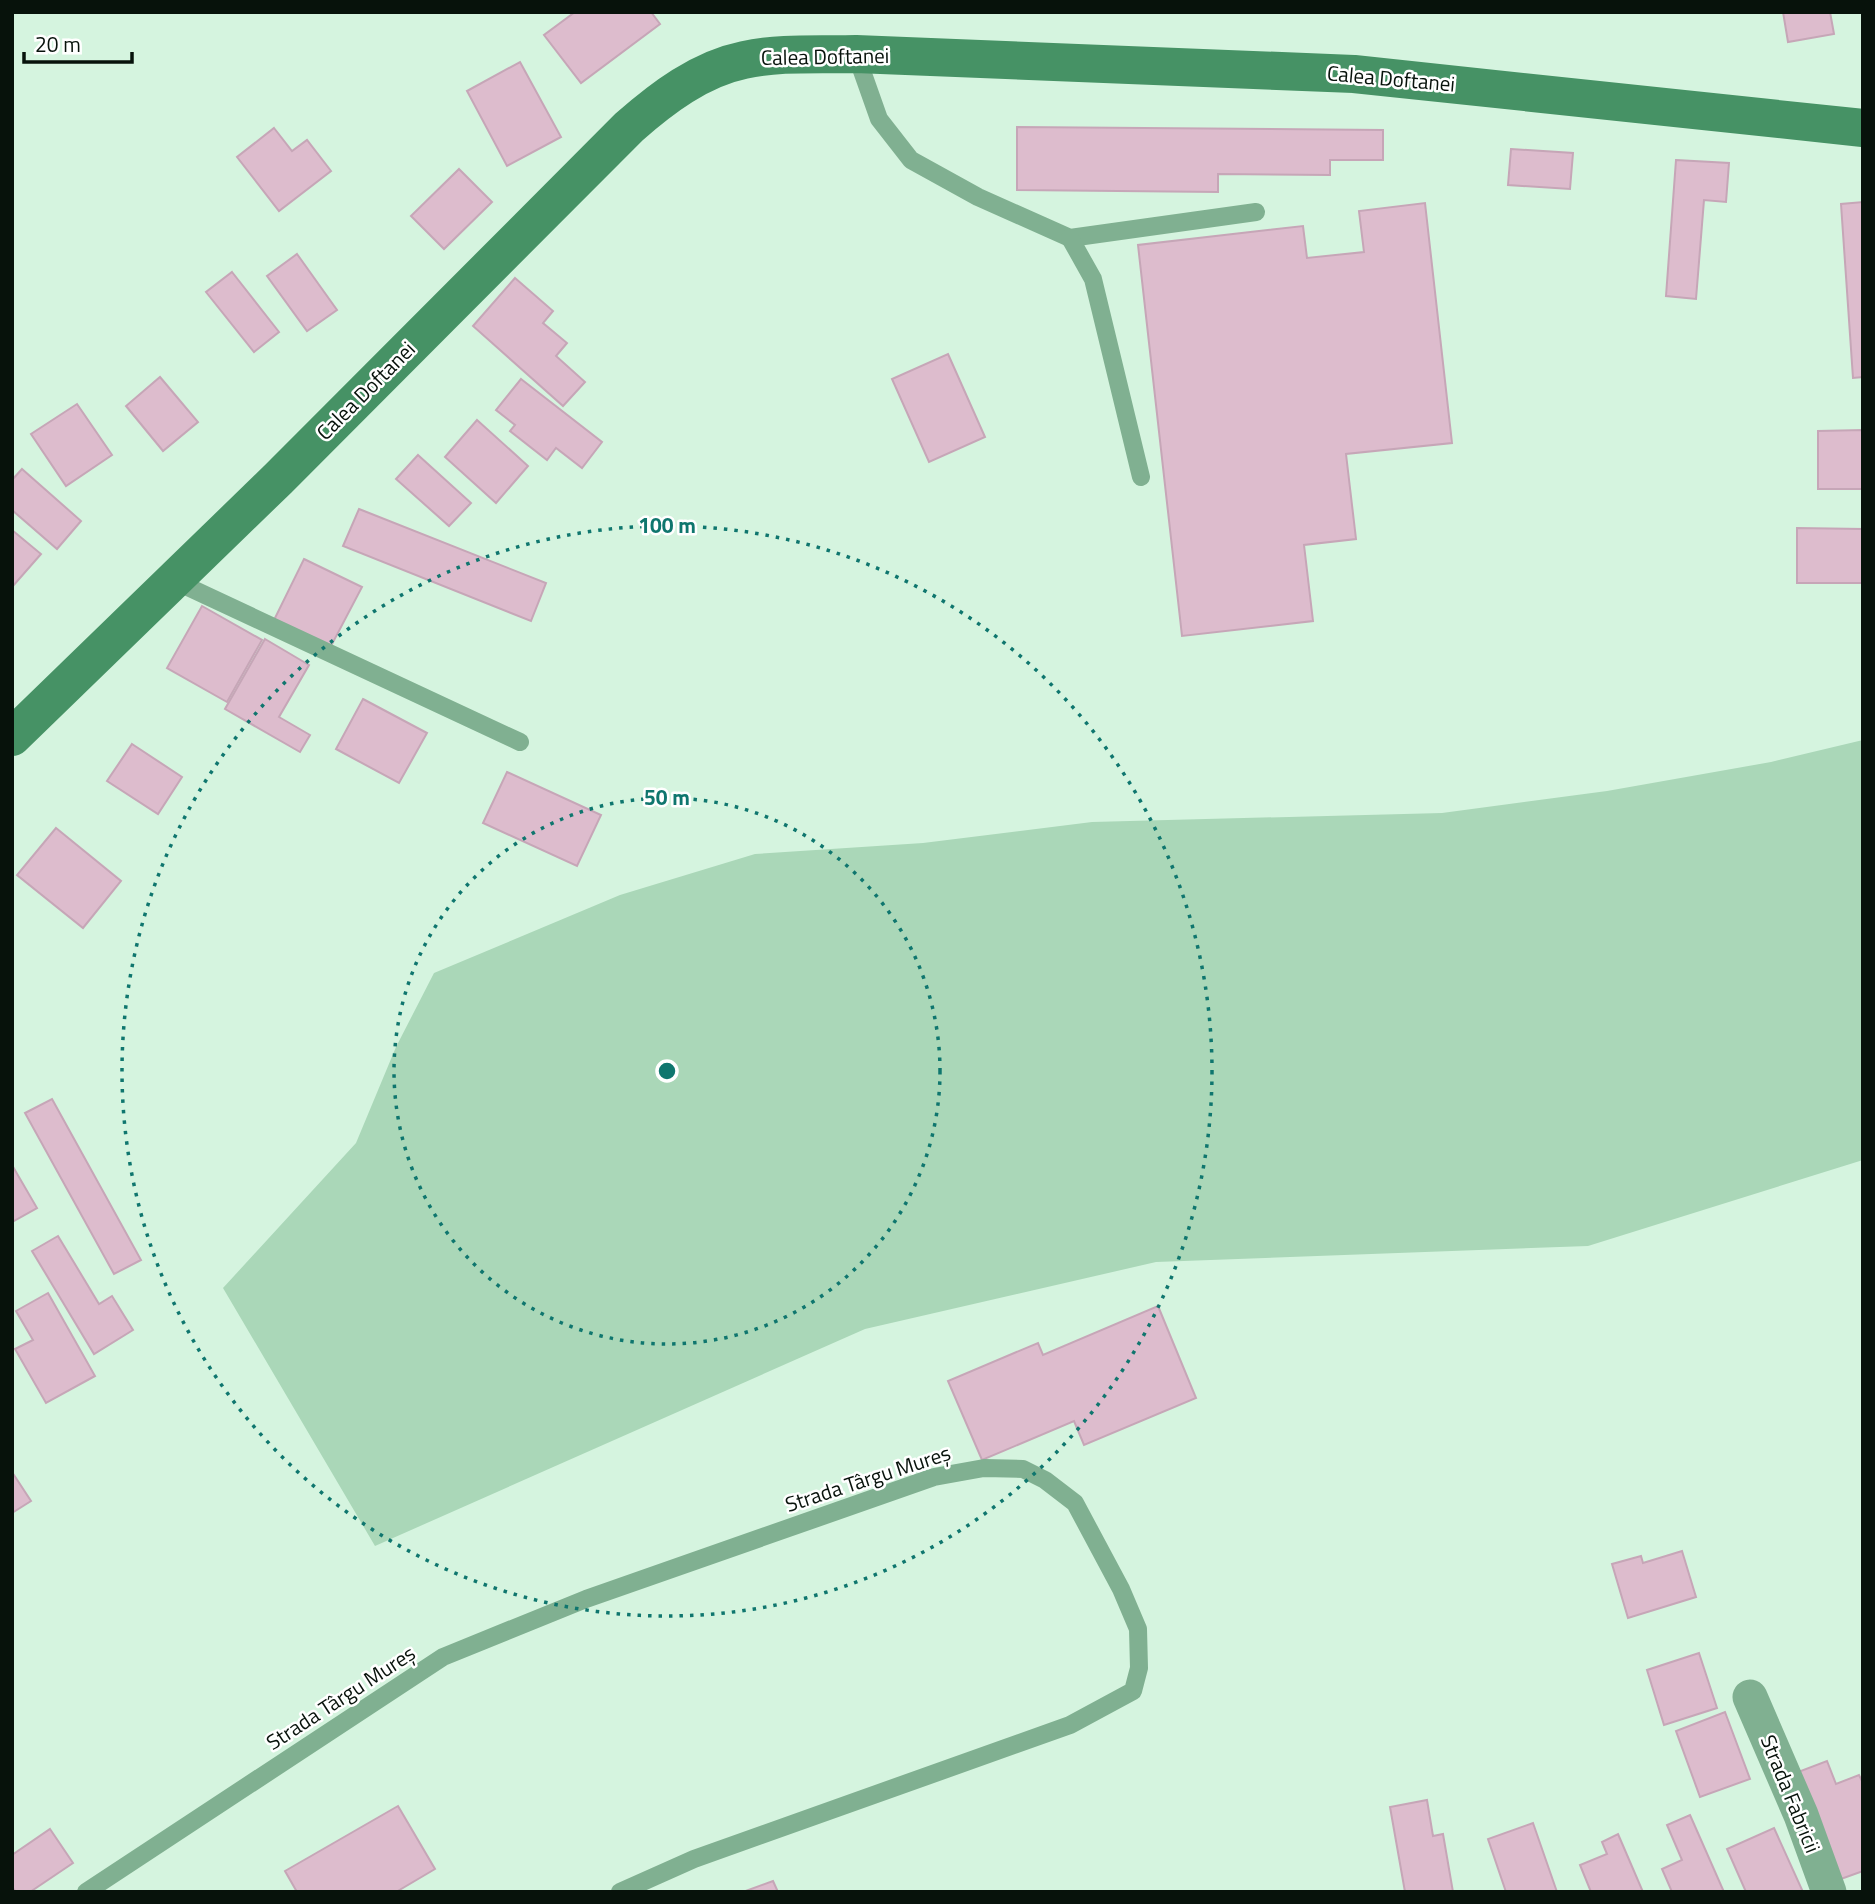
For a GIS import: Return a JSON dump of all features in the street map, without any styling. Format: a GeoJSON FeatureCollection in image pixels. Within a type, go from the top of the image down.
{"type":"FeatureCollection","features":[{"type":"Feature","properties":{"kind":"main road","name":"Calea Doftanei"},"geometry":{"type":"LineString","coordinates":[[12,737],[278,479],[629,127],[678,88],[706,73],[743,60],[786,55],[856,54],[1354,74],[1863,128]]}},
{"type":"Feature","properties":{"kind":"street","name":"Strada Fabricii"},"geometry":{"type":"LineString","coordinates":[[1750,1697],[1801,1815],[1829,1892]]}},
{"type":"Feature","properties":{"kind":"lane"},"geometry":{"type":"LineString","coordinates":[[856,54],[879,118],[911,160],[978,197],[1070,238],[1256,212]]}},
{"type":"Feature","properties":{"kind":"lane"},"geometry":{"type":"LineString","coordinates":[[1070,238],[1093,279],[1140,477]]}},
{"type":"Feature","properties":{"kind":"lane"},"geometry":{"type":"LineString","coordinates":[[173,580],[520,741]]}},
{"type":"Feature","properties":{"kind":"lane","name":"Strada Târgu Mureș"},"geometry":{"type":"LineString","coordinates":[[86,1892],[443,1657],[586,1599],[934,1477],[984,1468],[1023,1469],[1045,1480],[1075,1503],[1121,1589],[1138,1629],[1139,1668],[1133,1691],[1070,1725],[694,1859],[620,1892]]}},
{"type":"Feature","properties":{"kind":"green space"},"geometry":{"type":"Polygon","coordinates":[[[1863,740],[1863,1160],[1588,1246],[1156,1262],[865,1329],[375,1546],[223,1288],[356,1143],[396,1047],[434,973],[620,895],[755,854],[923,843],[1092,822],[1442,813],[1607,791],[1771,762],[1863,740]]]}},
{"type":"Feature","properties":{"kind":"building"},"geometry":{"type":"Polygon","coordinates":[[[575,12],[651,12],[660,24],[581,83],[544,35],[575,12]]]}},
{"type":"Feature","properties":{"kind":"building"},"geometry":{"type":"Polygon","coordinates":[[[1783,12],[1830,12],[1834,34],[1788,42],[1783,12]]]}},
{"type":"Feature","properties":{"kind":"building"},"geometry":{"type":"Polygon","coordinates":[[[520,62],[561,137],[507,166],[467,91],[520,62]]]}},
{"type":"Feature","properties":{"kind":"building"},"geometry":{"type":"Polygon","coordinates":[[[1017,127],[1383,130],[1383,160],[1330,160],[1330,175],[1218,174],[1218,192],[1017,190],[1017,127]]]}},
{"type":"Feature","properties":{"kind":"building"},"geometry":{"type":"Polygon","coordinates":[[[274,128],[292,151],[307,140],[331,171],[279,211],[237,157],[274,128]]]}},
{"type":"Feature","properties":{"kind":"building"},"geometry":{"type":"Polygon","coordinates":[[[1511,149],[1573,153],[1570,189],[1508,185],[1511,149]]]}},
{"type":"Feature","properties":{"kind":"building"},"geometry":{"type":"Polygon","coordinates":[[[1676,160],[1729,163],[1726,202],[1704,200],[1696,299],[1666,296],[1676,160]]]}},
{"type":"Feature","properties":{"kind":"building"},"geometry":{"type":"Polygon","coordinates":[[[459,169],[492,202],[444,249],[411,216],[459,169]]]}},
{"type":"Feature","properties":{"kind":"building"},"geometry":{"type":"Polygon","coordinates":[[[1863,202],[1863,377],[1853,378],[1841,204],[1863,202]]]}},
{"type":"Feature","properties":{"kind":"building"},"geometry":{"type":"Polygon","coordinates":[[[1425,203],[1452,443],[1346,454],[1356,539],[1304,545],[1313,621],[1182,636],[1138,245],[1303,226],[1307,258],[1364,252],[1359,211],[1425,203]]]}},
{"type":"Feature","properties":{"kind":"building"},"geometry":{"type":"Polygon","coordinates":[[[297,254],[337,310],[307,331],[267,276],[297,254]]]}},
{"type":"Feature","properties":{"kind":"building"},"geometry":{"type":"Polygon","coordinates":[[[232,272],[279,332],[254,352],[206,292],[232,272]]]}},
{"type":"Feature","properties":{"kind":"building"},"geometry":{"type":"Polygon","coordinates":[[[515,278],[553,311],[543,323],[567,343],[556,356],[585,382],[563,406],[473,326],[515,278]]]}},
{"type":"Feature","properties":{"kind":"building"},"geometry":{"type":"Polygon","coordinates":[[[948,354],[985,437],[929,462],[892,379],[948,354]]]}},
{"type":"Feature","properties":{"kind":"building"},"geometry":{"type":"Polygon","coordinates":[[[160,377],[198,422],[163,451],[126,406],[160,377]]]}},
{"type":"Feature","properties":{"kind":"building"},"geometry":{"type":"Polygon","coordinates":[[[521,379],[602,442],[582,468],[556,448],[547,460],[510,431],[515,425],[496,410],[521,379]]]}},
{"type":"Feature","properties":{"kind":"building"},"geometry":{"type":"Polygon","coordinates":[[[77,404],[112,455],[66,486],[31,434],[77,404]]]}},
{"type":"Feature","properties":{"kind":"building"},"geometry":{"type":"Polygon","coordinates":[[[477,420],[528,466],[496,503],[445,457],[477,420]]]}},
{"type":"Feature","properties":{"kind":"building"},"geometry":{"type":"Polygon","coordinates":[[[1863,430],[1863,489],[1818,489],[1818,431],[1863,430]]]}},
{"type":"Feature","properties":{"kind":"building"},"geometry":{"type":"Polygon","coordinates":[[[418,455],[471,503],[449,526],[396,479],[418,455]]]}},
{"type":"Feature","properties":{"kind":"building"},"geometry":{"type":"Polygon","coordinates":[[[22,469],[81,521],[57,549],[12,510],[12,480],[22,469]]]}},
{"type":"Feature","properties":{"kind":"building"},"geometry":{"type":"Polygon","coordinates":[[[359,509],[546,583],[531,621],[343,546],[359,509]]]}},
{"type":"Feature","properties":{"kind":"building"},"geometry":{"type":"Polygon","coordinates":[[[1797,528],[1863,529],[1863,583],[1797,583],[1797,528]]]}},
{"type":"Feature","properties":{"kind":"building"},"geometry":{"type":"Polygon","coordinates":[[[12,530],[41,554],[13,586],[12,586],[12,530]]]}},
{"type":"Feature","properties":{"kind":"building"},"geometry":{"type":"Polygon","coordinates":[[[304,559],[362,587],[330,648],[274,620],[304,559]]]}},
{"type":"Feature","properties":{"kind":"building"},"geometry":{"type":"Polygon","coordinates":[[[202,606],[262,640],[227,702],[167,668],[202,606]]]}},
{"type":"Feature","properties":{"kind":"building"},"geometry":{"type":"Polygon","coordinates":[[[265,639],[309,665],[279,717],[310,735],[300,752],[225,709],[265,639]]]}},
{"type":"Feature","properties":{"kind":"building"},"geometry":{"type":"Polygon","coordinates":[[[363,699],[427,733],[399,783],[336,749],[363,699]]]}},
{"type":"Feature","properties":{"kind":"building"},"geometry":{"type":"Polygon","coordinates":[[[132,744],[182,777],[158,814],[107,781],[132,744]]]}},
{"type":"Feature","properties":{"kind":"building"},"geometry":{"type":"Polygon","coordinates":[[[507,772],[601,815],[577,866],[483,823],[507,772]]]}},
{"type":"Feature","properties":{"kind":"building"},"geometry":{"type":"Polygon","coordinates":[[[56,828],[121,881],[83,928],[17,875],[56,828]]]}},
{"type":"Feature","properties":{"kind":"building"},"geometry":{"type":"Polygon","coordinates":[[[52,1099],[141,1260],[114,1274],[25,1113],[52,1099]]]}},
{"type":"Feature","properties":{"kind":"building"},"geometry":{"type":"Polygon","coordinates":[[[12,1165],[37,1208],[12,1222],[12,1165]]]}},
{"type":"Feature","properties":{"kind":"building"},"geometry":{"type":"Polygon","coordinates":[[[58,1236],[99,1304],[112,1296],[133,1330],[94,1354],[32,1251],[58,1236]]]}},
{"type":"Feature","properties":{"kind":"building"},"geometry":{"type":"Polygon","coordinates":[[[48,1293],[95,1376],[46,1403],[15,1349],[33,1340],[16,1311],[48,1293]]]}},
{"type":"Feature","properties":{"kind":"building"},"geometry":{"type":"Polygon","coordinates":[[[1158,1306],[1196,1398],[1084,1445],[1074,1421],[982,1460],[948,1381],[1038,1343],[1043,1355],[1158,1306]]]}},
{"type":"Feature","properties":{"kind":"building"},"geometry":{"type":"Polygon","coordinates":[[[12,1472],[31,1501],[12,1513],[12,1472]]]}},
{"type":"Feature","properties":{"kind":"building"},"geometry":{"type":"Polygon","coordinates":[[[1682,1551],[1696,1597],[1628,1618],[1612,1564],[1641,1556],[1643,1563],[1682,1551]]]}},
{"type":"Feature","properties":{"kind":"building"},"geometry":{"type":"Polygon","coordinates":[[[1699,1653],[1717,1708],[1664,1725],[1647,1670],[1699,1653]]]}},
{"type":"Feature","properties":{"kind":"building"},"geometry":{"type":"Polygon","coordinates":[[[1725,1712],[1750,1779],[1700,1797],[1676,1731],[1725,1712]]]}},
{"type":"Feature","properties":{"kind":"building"},"geometry":{"type":"Polygon","coordinates":[[[1827,1761],[1836,1784],[1859,1775],[1863,1783],[1863,1871],[1841,1879],[1798,1772],[1827,1761]]]}},
{"type":"Feature","properties":{"kind":"building"},"geometry":{"type":"Polygon","coordinates":[[[1427,1800],[1433,1836],[1443,1834],[1453,1892],[1405,1892],[1390,1807],[1427,1800]]]}},
{"type":"Feature","properties":{"kind":"building"},"geometry":{"type":"Polygon","coordinates":[[[398,1806],[435,1869],[396,1892],[297,1892],[285,1871],[398,1806]]]}},
{"type":"Feature","properties":{"kind":"building"},"geometry":{"type":"Polygon","coordinates":[[[1690,1815],[1724,1892],[1672,1892],[1662,1869],[1682,1860],[1667,1825],[1690,1815]]]}},
{"type":"Feature","properties":{"kind":"building"},"geometry":{"type":"Polygon","coordinates":[[[1533,1823],[1557,1892],[1506,1892],[1488,1839],[1533,1823]]]}},
{"type":"Feature","properties":{"kind":"building"},"geometry":{"type":"Polygon","coordinates":[[[1774,1828],[1803,1892],[1746,1892],[1727,1849],[1774,1828]]]}},
{"type":"Feature","properties":{"kind":"building"},"geometry":{"type":"Polygon","coordinates":[[[50,1829],[73,1863],[30,1892],[16,1892],[12,1887],[12,1855],[50,1829]]]}},
{"type":"Feature","properties":{"kind":"building"},"geometry":{"type":"Polygon","coordinates":[[[1618,1834],[1643,1892],[1591,1892],[1580,1865],[1607,1854],[1602,1842],[1618,1834]]]}},
{"type":"Feature","properties":{"kind":"building"},"geometry":{"type":"Polygon","coordinates":[[[773,1881],[778,1892],[743,1892],[773,1881]]]}}]}
